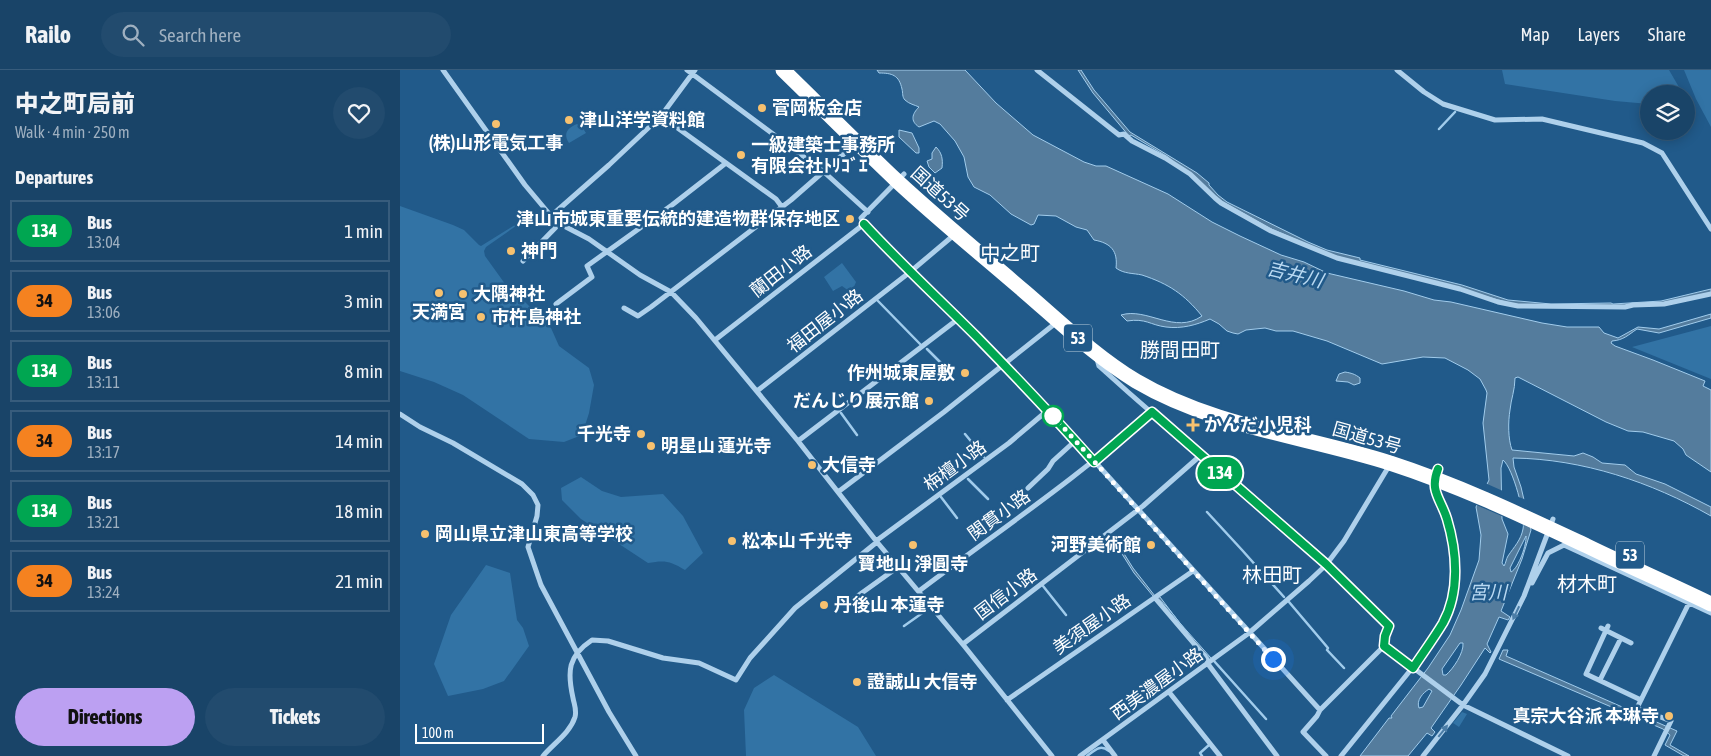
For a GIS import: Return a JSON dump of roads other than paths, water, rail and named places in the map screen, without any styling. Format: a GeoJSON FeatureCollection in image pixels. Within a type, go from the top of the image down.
{"type":"FeatureCollection","features":[{"type":"Feature","properties":{"kind":"highway","name":"国道53号"},"geometry":{"type":"LineString","coordinates":[[783,70],[857,142],[1093,338],[1150,377],[1191,398],[1220,408],[1342,438],[1390,452],[1711,593]]}},
{"type":"Feature","properties":{"kind":"highway","name":"国道53号"},"geometry":{"type":"LineString","coordinates":[[796,70],[956,234],[1094,352],[1135,380],[1167,397],[1208,414],[1442,476]]}},
{"type":"Feature","properties":{"kind":"highway","name":"国道53号"},"geometry":{"type":"LineString","coordinates":[[1549,523],[1711,604]]}},
{"type":"Feature","properties":{"kind":"street"},"geometry":{"type":"LineString","coordinates":[[452,70],[444,72],[525,185],[551,216],[671,292],[715,340],[757,391],[898,568],[963,644],[1052,756]]}},
{"type":"Feature","properties":{"kind":"street"},"geometry":{"type":"LineString","coordinates":[[1037,70],[1119,135],[1124,134],[1132,141],[1165,158],[1190,174],[1214,198],[1271,231],[1337,258],[1460,289],[1498,302],[1528,308],[1625,307],[1664,304],[1711,294]]}},
{"type":"Feature","properties":{"kind":"street"},"geometry":{"type":"LineString","coordinates":[[1397,70],[1424,92],[1443,104],[1496,120],[1542,120],[1643,143],[1662,153],[1711,229]]}},
{"type":"Feature","properties":{"kind":"street"},"geometry":{"type":"LineString","coordinates":[[551,216],[661,116],[691,71],[824,172],[868,212]]}},
{"type":"Feature","properties":{"kind":"street"},"geometry":{"type":"LineString","coordinates":[[661,116],[776,199],[782,206]]}},
{"type":"Feature","properties":{"kind":"street"},"geometry":{"type":"LineString","coordinates":[[624,308],[638,316],[782,206],[857,142]]}},
{"type":"Feature","properties":{"kind":"street"},"geometry":{"type":"LineString","coordinates":[[556,304],[592,277],[587,266],[672,205],[726,163]]}},
{"type":"Feature","properties":{"kind":"street"},"geometry":{"type":"LineString","coordinates":[[901,178],[861,218],[864,224],[1048,410],[1320,710]]}},
{"type":"Feature","properties":{"kind":"street"},"geometry":{"type":"LineString","coordinates":[[523,261],[560,223]]}},
{"type":"Feature","properties":{"kind":"street","name":"蘭田小路"},"geometry":{"type":"LineString","coordinates":[[715,340],[864,224]]}},
{"type":"Feature","properties":{"kind":"street","name":"福田屋小路"},"geometry":{"type":"LineString","coordinates":[[757,391],[956,234]]}},
{"type":"Feature","properties":{"kind":"street"},"geometry":{"type":"LineString","coordinates":[[798,441],[958,319]]}},
{"type":"Feature","properties":{"kind":"street"},"geometry":{"type":"LineString","coordinates":[[838,492],[1059,321]]}},
{"type":"Feature","properties":{"kind":"street"},"geometry":{"type":"LineString","coordinates":[[1094,352],[1099,366],[1201,455],[1222,476],[1326,564],[1389,626],[1384,646],[1320,710],[1303,732],[1326,756]]}},
{"type":"Feature","properties":{"kind":"street","name":"栴檀小路"},"geometry":{"type":"LineString","coordinates":[[578,653],[588,643],[596,639],[656,656],[700,663],[736,680],[750,658],[795,608],[877,541],[1009,443],[1048,410]]}},
{"type":"Feature","properties":{"kind":"street","name":"関貫小路"},"geometry":{"type":"LineString","coordinates":[[919,591],[1094,462],[1152,412]]}},
{"type":"Feature","properties":{"kind":"street"},"geometry":{"type":"LineString","coordinates":[[400,414],[522,484],[533,495],[538,505],[537,516],[528,547],[541,585],[609,712],[636,756]]}},
{"type":"Feature","properties":{"kind":"street"},"geometry":{"type":"LineString","coordinates":[[1028,488],[1075,441]]}},
{"type":"Feature","properties":{"kind":"street","name":"国信小路"},"geometry":{"type":"LineString","coordinates":[[963,644],[1138,510],[1201,455]]}},
{"type":"Feature","properties":{"kind":"street","name":"西美濃屋小路"},"geometry":{"type":"LineString","coordinates":[[1080,756],[1249,633],[1326,564],[1344,541],[1391,463]]}},
{"type":"Feature","properties":{"kind":"street"},"geometry":{"type":"LineString","coordinates":[[1342,756],[1413,668],[1443,622],[1450,606],[1455,562],[1447,517],[1435,491],[1442,476]]}},
{"type":"Feature","properties":{"kind":"street"},"geometry":{"type":"LineString","coordinates":[[1524,596],[1549,523]]}},
{"type":"Feature","properties":{"kind":"street"},"geometry":{"type":"LineString","coordinates":[[1423,756],[1485,674],[1548,553],[1564,545],[1711,613]]}},
{"type":"Feature","properties":{"kind":"street"},"geometry":{"type":"LineString","coordinates":[[845,605],[898,568]]}},
{"type":"Feature","properties":{"kind":"street","name":"美須屋小路"},"geometry":{"type":"LineString","coordinates":[[1007,700],[1193,571]]}},
{"type":"Feature","properties":{"kind":"street"},"geometry":{"type":"LineString","coordinates":[[1155,598],[1207,659],[1208,664],[1277,756]]}},
{"type":"Feature","properties":{"kind":"street"},"geometry":{"type":"LineString","coordinates":[[1654,756],[1670,721],[1637,708],[1689,603]]}},
{"type":"Feature","properties":{"kind":"street"},"geometry":{"type":"LineString","coordinates":[[1631,643],[1605,628],[1586,674],[1641,700]]}},
{"type":"Feature","properties":{"kind":"street"},"geometry":{"type":"LineString","coordinates":[[1600,680],[1621,638]]}},
{"type":"Feature","properties":{"kind":"street"},"geometry":{"type":"LineString","coordinates":[[1384,646],[1463,705],[1568,756]]}},
{"type":"Feature","properties":{"kind":"street"},"geometry":{"type":"LineString","coordinates":[[543,756],[568,731],[574,719],[576,713],[570,663],[578,653]]}},
{"type":"Feature","properties":{"kind":"street"},"geometry":{"type":"LineString","coordinates":[[1169,692],[1220,756]]}},
{"type":"Feature","properties":{"kind":"street"},"geometry":{"type":"LineString","coordinates":[[1103,740],[1115,756]]}},
{"type":"Feature","properties":{"kind":"water"},"geometry":{"type":"Polygon","coordinates":[[[877,70],[965,70],[996,103],[1033,135],[1084,162],[1096,166],[1106,166],[1168,194],[1212,222],[1240,236],[1327,273],[1434,300],[1451,302],[1542,323],[1567,327],[1599,327],[1604,333],[1618,338],[1638,327],[1659,329],[1711,314],[1711,318],[1659,333],[1637,329],[1626,337],[1611,343],[1705,381],[1703,386],[1711,390],[1711,472],[1686,455],[1683,449],[1674,441],[1643,432],[1628,431],[1606,422],[1518,377],[1515,378],[1509,425],[1512,450],[1574,456],[1583,453],[1602,463],[1625,465],[1636,474],[1665,484],[1711,507],[1711,516],[1665,493],[1616,475],[1565,463],[1513,458],[1531,530],[1522,559],[1501,611],[1510,617],[1508,620],[1499,617],[1487,644],[1491,652],[1485,648],[1431,728],[1435,732],[1432,736],[1427,733],[1408,756],[1360,756],[1389,718],[1392,718],[1391,716],[1428,668],[1450,635],[1479,560],[1481,535],[1476,507],[1489,480],[1483,423],[1487,393],[1480,379],[1468,370],[1445,358],[1423,357],[1382,364],[1327,341],[1293,331],[1276,331],[1265,328],[1246,330],[1238,334],[1227,331],[1210,319],[1183,327],[1166,327],[1139,320],[1127,321],[1121,315],[1141,314],[1182,323],[1202,316],[1189,302],[1168,286],[1142,275],[1125,272],[1116,268],[1116,257],[1112,249],[1105,243],[1094,240],[1087,230],[1076,227],[1056,216],[1038,215],[1034,224],[1031,225],[1011,214],[990,195],[974,187],[968,177],[964,157],[955,141],[940,124],[934,121],[919,127],[916,125],[913,117],[919,107],[904,99],[901,84],[897,78],[891,74],[879,73],[877,70]],[[1503,460],[1501,468],[1502,519],[1508,534],[1502,563],[1504,566],[1507,557],[1521,537],[1523,514],[1515,482],[1503,460]],[[1526,536],[1510,568],[1511,572],[1520,561],[1526,536]],[[1460,643],[1442,669],[1443,675],[1446,675],[1452,669],[1460,656],[1463,643],[1460,643]],[[1429,689],[1419,700],[1419,708],[1423,707],[1432,691],[1429,689]]]}},
{"type":"Feature","properties":{"kind":"water"},"geometry":{"type":"Polygon","coordinates":[[[1078,70],[1081,70],[1094,90],[1130,132],[1197,173],[1227,202],[1327,250],[1462,285],[1508,300],[1551,304],[1613,304],[1661,301],[1711,289],[1711,293],[1662,303],[1625,307],[1517,305],[1332,255],[1269,228],[1216,198],[1168,157],[1131,135],[1129,136],[1093,93],[1078,70]]]}},
{"type":"Feature","properties":{"kind":"water"},"geometry":{"type":"Polygon","coordinates":[[[899,130],[912,133],[919,148],[919,153],[916,153],[899,137],[899,130]]]}},
{"type":"Feature","properties":{"kind":"water"},"geometry":{"type":"Polygon","coordinates":[[[936,147],[941,154],[942,168],[935,173],[929,167],[927,161],[932,159],[932,153],[936,147]]]}},
{"type":"Feature","properties":{"kind":"water"},"geometry":{"type":"Polygon","coordinates":[[[1345,372],[1360,378],[1360,383],[1354,385],[1348,382],[1336,381],[1339,374],[1345,372]]]}},
{"type":"Feature","properties":{"kind":"water"},"geometry":{"type":"Polygon","coordinates":[[[1118,544],[1133,568],[1155,596],[1160,597],[1174,616],[1160,600],[1153,596],[1134,573],[1117,546],[1118,544]]]}},
{"type":"Feature","properties":{"kind":"water"},"geometry":{"type":"Polygon","coordinates":[[[1180,624],[1211,658],[1204,652],[1180,624]]]}},
{"type":"Feature","properties":{"kind":"water"},"geometry":{"type":"Polygon","coordinates":[[[1503,650],[1508,650],[1506,656],[1677,731],[1670,745],[1689,756],[1684,756],[1665,745],[1670,735],[1663,729],[1499,659],[1503,650]]]}},
{"type":"Feature","properties":{"kind":"waterway"},"geometry":{"type":"LineString","coordinates":[[1439,129],[1455,112]]}},
{"type":"Feature","properties":{"kind":"waterway"},"geometry":{"type":"LineString","coordinates":[[878,301],[921,345]]}},
{"type":"Feature","properties":{"kind":"waterway"},"geometry":{"type":"LineString","coordinates":[[927,349],[946,368]]}},
{"type":"Feature","properties":{"kind":"waterway"},"geometry":{"type":"LineString","coordinates":[[841,413],[857,435]]}},
{"type":"Feature","properties":{"kind":"waterway"},"geometry":{"type":"LineString","coordinates":[[965,434],[984,457]]}},
{"type":"Feature","properties":{"kind":"waterway"},"geometry":{"type":"LineString","coordinates":[[968,479],[988,499]]}},
{"type":"Feature","properties":{"kind":"waterway"},"geometry":{"type":"LineString","coordinates":[[941,497],[957,518]]}},
{"type":"Feature","properties":{"kind":"waterway"},"geometry":{"type":"LineString","coordinates":[[1207,512],[1284,597]]}},
{"type":"Feature","properties":{"kind":"waterway"},"geometry":{"type":"LineString","coordinates":[[1043,586],[1066,615]]}},
{"type":"Feature","properties":{"kind":"waterway"},"geometry":{"type":"LineString","coordinates":[[1289,602],[1328,648],[1327,650],[1344,668]]}},
{"type":"Feature","properties":{"kind":"waterway"},"geometry":{"type":"LineString","coordinates":[[904,626],[928,609]]}},
{"type":"Feature","properties":{"kind":"waterway"},"geometry":{"type":"LineString","coordinates":[[1214,661],[1266,719]]}},
{"type":"Feature","properties":{"kind":"waterway"},"geometry":{"type":"LineString","coordinates":[[1202,756],[1200,753],[1209,745]]}},
{"type":"Feature","properties":{"kind":"waterway"},"geometry":{"type":"LineString","coordinates":[[1087,756],[1100,748],[1109,751]]}},
{"type":"Feature","properties":{"kind":"place","name":"菅岡板金店"},"geometry":{"type":"Point","coordinates":[762,108]}},
{"type":"Feature","properties":{"kind":"place","name":"津山洋学資料館"},"geometry":{"type":"Point","coordinates":[569,120]}},
{"type":"Feature","properties":{"kind":"place","name":"(株)山形電気工事"},"geometry":{"type":"Point","coordinates":[496,124]}},
{"type":"Feature","properties":{"kind":"place","name":"一級建築士事務所 有限会社ﾄﾘｺﾞｴ"},"geometry":{"type":"Point","coordinates":[741,155]}},
{"type":"Feature","properties":{"kind":"place","name":"津山市城東重要伝統的建造物群保存地区"},"geometry":{"type":"Point","coordinates":[850,219]}},
{"type":"Feature","properties":{"kind":"place","name":"神門"},"geometry":{"type":"Point","coordinates":[511,251]}},
{"type":"Feature","properties":{"kind":"place","name":"天満宮"},"geometry":{"type":"Point","coordinates":[439,293]}},
{"type":"Feature","properties":{"kind":"place","name":"大隅神社"},"geometry":{"type":"Point","coordinates":[463,294]}},
{"type":"Feature","properties":{"kind":"place","name":"市杵島神社"},"geometry":{"type":"Point","coordinates":[481,317]}},
{"type":"Feature","properties":{"kind":"place","name":"作州城東屋敷"},"geometry":{"type":"Point","coordinates":[965,373]}},
{"type":"Feature","properties":{"kind":"place","name":"だんじり展示館"},"geometry":{"type":"Point","coordinates":[929,401]}},
{"type":"Feature","properties":{"kind":"place","name":"かんだ小児科"},"geometry":{"type":"Point","coordinates":[1193,425]}},
{"type":"Feature","properties":{"kind":"place","name":"千光寺"},"geometry":{"type":"Point","coordinates":[641,434]}},
{"type":"Feature","properties":{"kind":"place","name":"明星山 蓮光寺"},"geometry":{"type":"Point","coordinates":[651,446]}},
{"type":"Feature","properties":{"kind":"place","name":"大信寺"},"geometry":{"type":"Point","coordinates":[812,465]}},
{"type":"Feature","properties":{"kind":"place","name":"岡山県立津山東高等学校"},"geometry":{"type":"Point","coordinates":[425,534]}},
{"type":"Feature","properties":{"kind":"place","name":"松本山 千光寺"},"geometry":{"type":"Point","coordinates":[732,541]}},
{"type":"Feature","properties":{"kind":"place","name":"寶地山 淨圓寺"},"geometry":{"type":"Point","coordinates":[913,545]}},
{"type":"Feature","properties":{"kind":"place","name":"河野美術館"},"geometry":{"type":"Point","coordinates":[1151,545]}},
{"type":"Feature","properties":{"kind":"place","name":"丹後山 本蓮寺"},"geometry":{"type":"Point","coordinates":[824,605]}},
{"type":"Feature","properties":{"kind":"place","name":"證誠山 大信寺"},"geometry":{"type":"Point","coordinates":[857,682]}},
{"type":"Feature","properties":{"kind":"place","name":"真宗大谷派 本琳寺"},"geometry":{"type":"Point","coordinates":[1669,716]}},
{"type":"Feature","properties":{"kind":"district","name":"中之町"},"geometry":{"type":"Point","coordinates":[1010,253]}},
{"type":"Feature","properties":{"kind":"district","name":"勝間田町"},"geometry":{"type":"Point","coordinates":[1180,350]}},
{"type":"Feature","properties":{"kind":"district","name":"林田町"},"geometry":{"type":"Point","coordinates":[1272,575]}},
{"type":"Feature","properties":{"kind":"district","name":"材木町"},"geometry":{"type":"Point","coordinates":[1587,584]}},
{"type":"Feature","properties":{"kind":"water label","name":"吉井川"},"geometry":{"type":"Point","coordinates":[1295,274]}},
{"type":"Feature","properties":{"kind":"water label","name":"宮川"},"geometry":{"type":"Point","coordinates":[1488,592]}}]}
